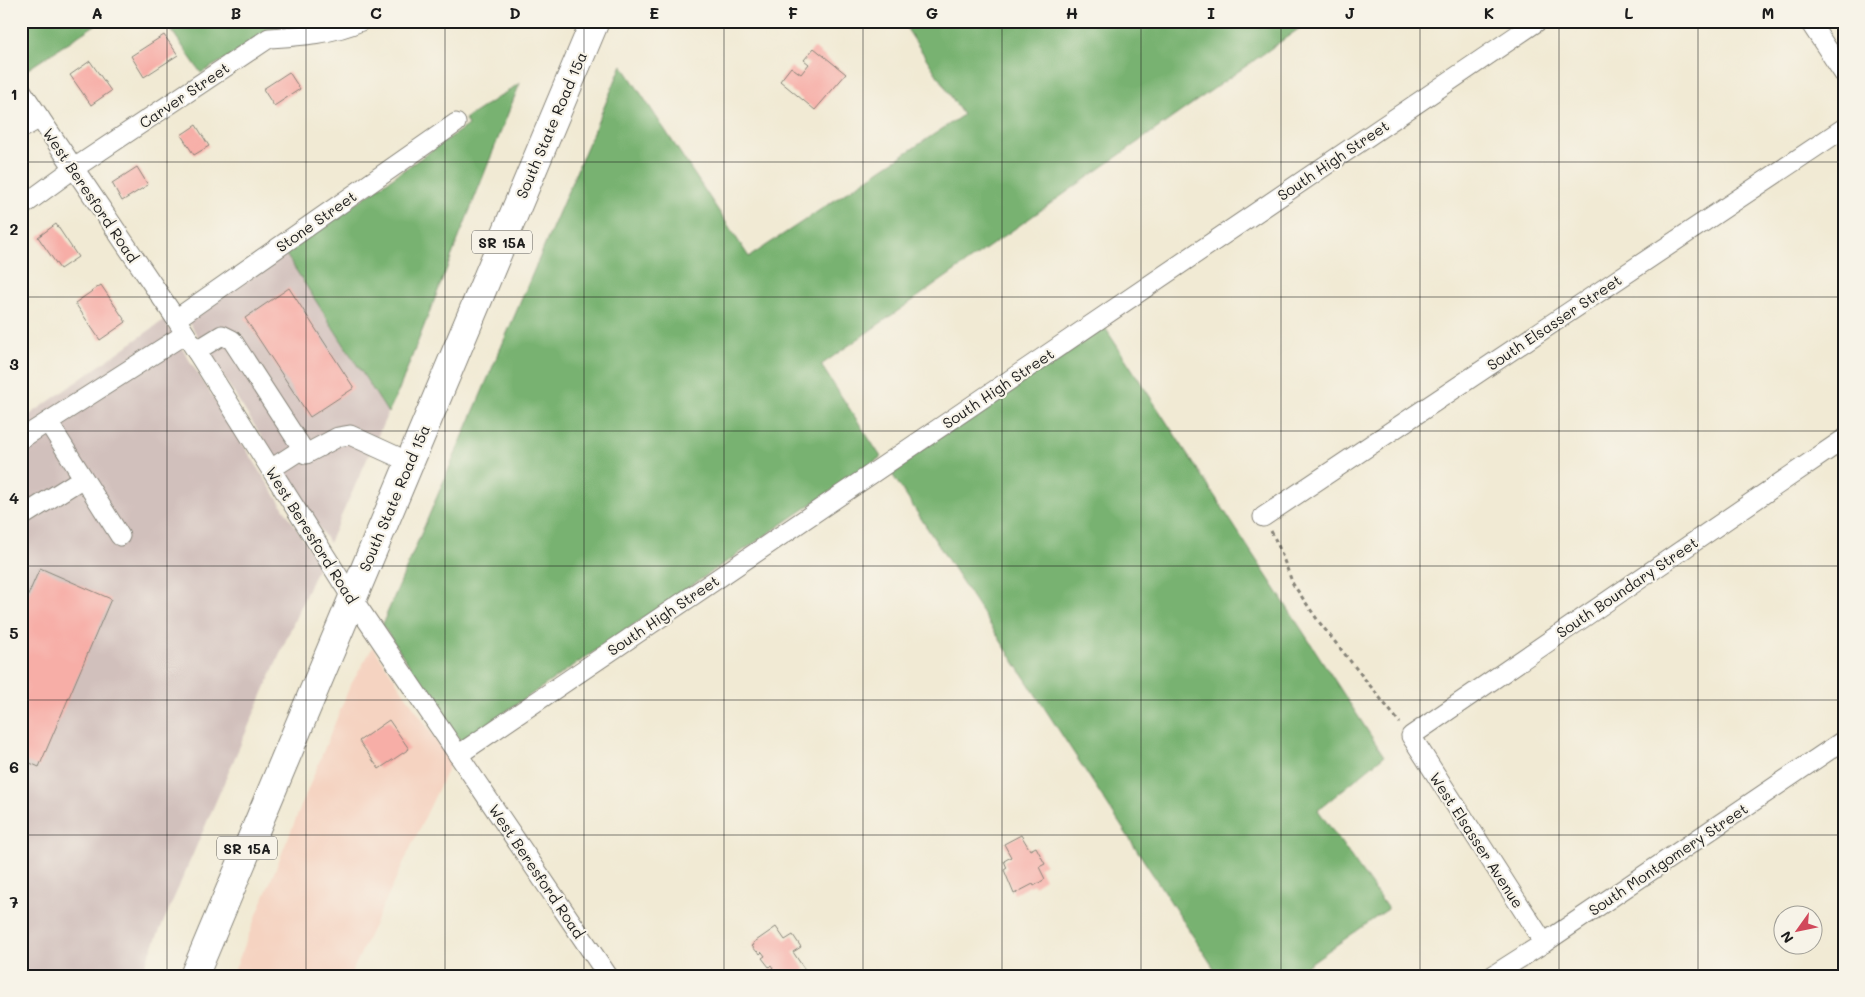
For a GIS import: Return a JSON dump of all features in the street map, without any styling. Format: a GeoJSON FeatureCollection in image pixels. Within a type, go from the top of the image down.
{"type":"FeatureCollection","features":[{"type":"Feature","properties":{"kind":"highway","name":"South State Road 15a"},"geometry":{"type":"LineString","coordinates":[[194,976],[595,21]]}},
{"type":"Feature","properties":{"kind":"street","name":"Carver Street"},"geometry":{"type":"LineString","coordinates":[[21,206],[269,38],[303,36],[348,27],[361,21]]}},
{"type":"Feature","properties":{"kind":"street","name":"South High Street"},"geometry":{"type":"LineString","coordinates":[[458,754],[1538,21]]}},
{"type":"Feature","properties":{"kind":"street"},"geometry":{"type":"LineString","coordinates":[[1809,21],[1844,74]]}},
{"type":"Feature","properties":{"kind":"street","name":"West Beresford Road"},"geometry":{"type":"LineString","coordinates":[[21,90],[196,351],[352,598],[608,976]]}},
{"type":"Feature","properties":{"kind":"street"},"geometry":{"type":"LineString","coordinates":[[21,129],[40,118]]}},
{"type":"Feature","properties":{"kind":"street","name":"Stone Street"},"geometry":{"type":"LineString","coordinates":[[21,439],[48,422],[180,327],[456,123]]}},
{"type":"Feature","properties":{"kind":"street","name":"South Elsasser Street"},"geometry":{"type":"LineString","coordinates":[[1264,517],[1844,128]]}},
{"type":"Feature","properties":{"kind":"street"},"geometry":{"type":"LineString","coordinates":[[196,351],[222,335],[232,340],[306,454],[338,437],[350,435],[410,462]]}},
{"type":"Feature","properties":{"kind":"street"},"geometry":{"type":"LineString","coordinates":[[48,422],[120,536]]}},
{"type":"Feature","properties":{"kind":"street","name":"South Boundary Street"},"geometry":{"type":"LineString","coordinates":[[1411,736],[1844,439]]}},
{"type":"Feature","properties":{"kind":"street"},"geometry":{"type":"LineString","coordinates":[[271,469],[302,449]]}},
{"type":"Feature","properties":{"kind":"street"},"geometry":{"type":"LineString","coordinates":[[21,517],[83,478]]}},
{"type":"Feature","properties":{"kind":"street","name":"West Elsasser Avenue"},"geometry":{"type":"LineString","coordinates":[[1411,736],[1544,943]]}},
{"type":"Feature","properties":{"kind":"street","name":"South Montgomery Street"},"geometry":{"type":"LineString","coordinates":[[1492,976],[1544,943],[1844,740]]}},
{"type":"Feature","properties":{"kind":"path"},"geometry":{"type":"LineString","coordinates":[[1264,517],[1278,545],[1293,584],[1318,622],[1411,736]]}},
{"type":"Feature","properties":{"kind":"shaded area"},"geometry":{"type":"Polygon","coordinates":[[[285,253],[388,413],[329,543],[188,321],[285,253]]]}},
{"type":"Feature","properties":{"kind":"shaded area"},"geometry":{"type":"Polygon","coordinates":[[[164,320],[319,564],[140,976],[21,976],[21,421],[164,320]]]}},
{"type":"Feature","properties":{"kind":"shaded area"},"geometry":{"type":"Polygon","coordinates":[[[373,647],[451,762],[350,976],[232,976],[350,686],[373,647]]]}},
{"type":"Feature","properties":{"kind":"green space"},"geometry":{"type":"Polygon","coordinates":[[[21,21],[101,21],[22,73],[21,21]]]}},
{"type":"Feature","properties":{"kind":"green space"},"geometry":{"type":"Polygon","coordinates":[[[165,21],[291,21],[201,73],[165,21]]]}},
{"type":"Feature","properties":{"kind":"green space"},"geometry":{"type":"Polygon","coordinates":[[[902,21],[1310,21],[821,365],[881,457],[461,742],[382,625],[622,65],[749,257],[963,115],[902,21]]]}},
{"type":"Feature","properties":{"kind":"green space"},"geometry":{"type":"Polygon","coordinates":[[[520,83],[388,413],[285,253],[468,125],[465,119],[520,83]]]}},
{"type":"Feature","properties":{"kind":"green space"},"geometry":{"type":"Polygon","coordinates":[[[1104,326],[1384,756],[1318,810],[1388,909],[1292,976],[1219,976],[890,471],[1104,326]]]}},
{"type":"Feature","properties":{"kind":"building"},"geometry":{"type":"Polygon","coordinates":[[[164,35],[178,55],[144,77],[131,56],[164,35]]]}},
{"type":"Feature","properties":{"kind":"building"},"geometry":{"type":"Polygon","coordinates":[[[814,48],[846,74],[815,110],[780,81],[791,67],[801,74],[809,64],[804,60],[814,48]]]}},
{"type":"Feature","properties":{"kind":"building"},"geometry":{"type":"Polygon","coordinates":[[[90,61],[111,91],[91,105],[70,75],[90,61]]]}},
{"type":"Feature","properties":{"kind":"building"},"geometry":{"type":"Polygon","coordinates":[[[289,72],[300,89],[274,106],[263,89],[289,72]]]}},
{"type":"Feature","properties":{"kind":"building"},"geometry":{"type":"Polygon","coordinates":[[[196,125],[209,146],[194,155],[181,135],[196,125]]]}},
{"type":"Feature","properties":{"kind":"building"},"geometry":{"type":"Polygon","coordinates":[[[137,167],[148,185],[122,201],[112,183],[137,167]]]}},
{"type":"Feature","properties":{"kind":"building"},"geometry":{"type":"Polygon","coordinates":[[[56,224],[78,257],[60,269],[38,237],[56,224]]]}},
{"type":"Feature","properties":{"kind":"building"},"geometry":{"type":"Polygon","coordinates":[[[101,285],[126,322],[100,340],[75,303],[101,285]]]}},
{"type":"Feature","properties":{"kind":"building"},"geometry":{"type":"Polygon","coordinates":[[[289,288],[354,388],[310,417],[245,318],[289,288]]]}},
{"type":"Feature","properties":{"kind":"building"},"geometry":{"type":"Polygon","coordinates":[[[40,568],[111,599],[39,767],[21,759],[21,611],[40,568]]]}},
{"type":"Feature","properties":{"kind":"building"},"geometry":{"type":"Polygon","coordinates":[[[389,720],[409,749],[379,769],[359,741],[389,720]]]}},
{"type":"Feature","properties":{"kind":"building"},"geometry":{"type":"Polygon","coordinates":[[[1021,835],[1030,850],[1036,847],[1045,864],[1039,867],[1045,879],[1034,886],[1033,884],[1014,894],[1004,870],[1007,868],[1004,861],[1011,857],[1004,844],[1021,835]]]}},
{"type":"Feature","properties":{"kind":"building"},"geometry":{"type":"Polygon","coordinates":[[[776,927],[785,940],[793,935],[801,947],[793,952],[805,970],[797,976],[761,976],[773,968],[771,965],[769,967],[762,958],[765,956],[762,952],[760,954],[752,946],[754,945],[753,943],[776,927]]]}}]}
